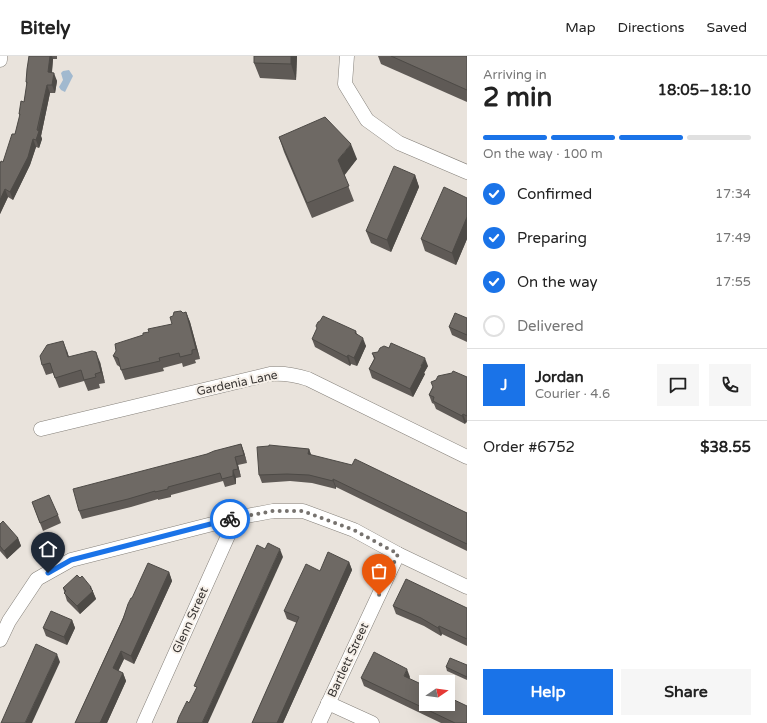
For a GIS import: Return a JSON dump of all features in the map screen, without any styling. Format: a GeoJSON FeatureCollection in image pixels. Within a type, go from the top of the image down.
{"type":"FeatureCollection","features":[{"type":"Feature","properties":{"kind":"street"},"geometry":{"type":"LineString","coordinates":[[347,56],[345,84],[367,120],[399,143],[467,172]]}},
{"type":"Feature","properties":{"kind":"street","name":"Gardenia Lane"},"geometry":{"type":"LineString","coordinates":[[41,429],[279,373],[300,376],[467,457]]}},
{"type":"Feature","properties":{"kind":"street"},"geometry":{"type":"LineString","coordinates":[[0,640],[9,621],[37,579],[71,560],[236,518],[273,511],[303,511],[354,530],[398,554],[467,587]]}},
{"type":"Feature","properties":{"kind":"street","name":"Glenn Street"},"geometry":{"type":"LineString","coordinates":[[144,723],[236,518]]}},
{"type":"Feature","properties":{"kind":"street","name":"Bartlett Street"},"geometry":{"type":"LineString","coordinates":[[319,723],[398,554]]}},
{"type":"Feature","properties":{"kind":"street"},"geometry":{"type":"LineString","coordinates":[[328,703],[372,723]]}},
{"type":"Feature","properties":{"kind":"water"},"geometry":{"type":"Polygon","coordinates":[[[69,70],[73,76],[65,92],[59,87],[63,80],[61,73],[69,70]]]}},
{"type":"Feature","properties":{"kind":"building"},"geometry":{"type":"Polygon","coordinates":[[[29,56],[50,56],[48,72],[54,73],[52,85],[47,85],[36,140],[33,139],[28,157],[10,192],[5,189],[0,200],[0,164],[1,161],[3,162],[12,134],[15,134],[20,114],[21,101],[24,102],[29,56]]]}},
{"type":"Feature","properties":{"kind":"building"},"geometry":{"type":"Polygon","coordinates":[[[254,56],[291,56],[291,64],[254,63],[254,56]]]}},
{"type":"Feature","properties":{"kind":"building"},"geometry":{"type":"Polygon","coordinates":[[[391,56],[467,56],[467,90],[391,56]]]}},
{"type":"Feature","properties":{"kind":"building"},"geometry":{"type":"Polygon","coordinates":[[[325,117],[351,144],[338,160],[349,186],[307,203],[279,137],[325,117]]]}},
{"type":"Feature","properties":{"kind":"building"},"geometry":{"type":"Polygon","coordinates":[[[394,166],[415,175],[387,240],[366,231],[394,166]]]}},
{"type":"Feature","properties":{"kind":"building"},"geometry":{"type":"Polygon","coordinates":[[[444,187],[467,198],[467,217],[452,253],[421,239],[444,187]]]}},
{"type":"Feature","properties":{"kind":"building"},"geometry":{"type":"Polygon","coordinates":[[[181,311],[183,313],[186,312],[196,349],[192,350],[192,354],[180,357],[179,353],[159,358],[160,361],[121,370],[118,358],[113,356],[116,351],[115,344],[143,335],[143,333],[149,332],[148,329],[172,324],[170,317],[173,316],[174,312],[181,311]]]}},
{"type":"Feature","properties":{"kind":"building"},"geometry":{"type":"Polygon","coordinates":[[[455,313],[467,318],[467,335],[449,327],[455,313]]]}},
{"type":"Feature","properties":{"kind":"building"},"geometry":{"type":"Polygon","coordinates":[[[323,316],[356,331],[355,333],[363,338],[354,358],[348,355],[347,357],[312,339],[317,328],[316,326],[323,316]]]}},
{"type":"Feature","properties":{"kind":"building"},"geometry":{"type":"Polygon","coordinates":[[[63,341],[68,357],[92,351],[96,352],[101,372],[95,374],[96,377],[84,380],[81,370],[55,378],[50,363],[42,365],[40,356],[47,345],[63,341]]]}},
{"type":"Feature","properties":{"kind":"building"},"geometry":{"type":"Polygon","coordinates":[[[391,343],[425,358],[410,389],[369,369],[375,358],[372,353],[378,352],[380,348],[384,346],[389,348],[391,343]]]}},
{"type":"Feature","properties":{"kind":"building"},"geometry":{"type":"Polygon","coordinates":[[[453,371],[467,377],[467,416],[463,414],[462,416],[433,401],[434,397],[429,395],[433,387],[431,382],[436,380],[438,376],[452,373],[453,371]]]}},
{"type":"Feature","properties":{"kind":"building"},"geometry":{"type":"Polygon","coordinates":[[[241,444],[244,455],[235,457],[238,469],[233,470],[233,476],[222,479],[220,473],[168,487],[168,489],[79,511],[73,489],[241,444]]]}},
{"type":"Feature","properties":{"kind":"building"},"geometry":{"type":"Polygon","coordinates":[[[269,445],[309,449],[308,454],[352,465],[355,459],[467,513],[467,544],[333,479],[333,481],[309,475],[259,475],[257,447],[269,445]]]}},
{"type":"Feature","properties":{"kind":"building"},"geometry":{"type":"Polygon","coordinates":[[[49,495],[58,515],[40,523],[32,502],[49,495]]]}},
{"type":"Feature","properties":{"kind":"building"},"geometry":{"type":"Polygon","coordinates":[[[3,521],[18,538],[4,551],[0,546],[0,524],[3,521]]]}},
{"type":"Feature","properties":{"kind":"building"},"geometry":{"type":"Polygon","coordinates":[[[268,543],[280,549],[202,723],[177,723],[187,701],[189,703],[197,687],[194,686],[257,545],[265,549],[268,543]]]}},
{"type":"Feature","properties":{"kind":"building"},"geometry":{"type":"Polygon","coordinates":[[[328,552],[349,562],[277,723],[252,723],[299,617],[284,611],[306,564],[320,571],[328,552]]]}},
{"type":"Feature","properties":{"kind":"building"},"geometry":{"type":"Polygon","coordinates":[[[148,563],[169,572],[131,656],[121,651],[113,668],[123,673],[100,723],[75,723],[123,619],[128,604],[148,563]]]}},
{"type":"Feature","properties":{"kind":"building"},"geometry":{"type":"Polygon","coordinates":[[[77,575],[80,578],[82,576],[93,591],[77,606],[64,593],[66,591],[63,588],[77,575]]]}},
{"type":"Feature","properties":{"kind":"building"},"geometry":{"type":"Polygon","coordinates":[[[406,579],[467,608],[467,639],[439,626],[438,628],[421,618],[393,606],[406,579]]]}},
{"type":"Feature","properties":{"kind":"building"},"geometry":{"type":"Polygon","coordinates":[[[51,611],[72,620],[64,637],[43,628],[51,611]]]}},
{"type":"Feature","properties":{"kind":"building"},"geometry":{"type":"Polygon","coordinates":[[[36,644],[57,654],[25,723],[1,723],[36,644]]]}},
{"type":"Feature","properties":{"kind":"building"},"geometry":{"type":"Polygon","coordinates":[[[374,652],[407,669],[404,676],[419,683],[419,706],[361,678],[374,652]]]}},
{"type":"Feature","properties":{"kind":"building"},"geometry":{"type":"Polygon","coordinates":[[[450,658],[467,665],[467,677],[446,667],[450,658]]]}},
{"type":"Feature","properties":{"kind":"building"},"geometry":{"type":"Polygon","coordinates":[[[455,700],[467,706],[467,723],[455,723],[430,711],[455,711],[455,700]]]}},
{"type":"Feature","properties":{"kind":"way so far"},"geometry":{"type":"LineString","coordinates":[[230,519],[273,511],[303,511],[354,530],[398,554],[379,595]]}},
{"type":"Feature","properties":{"kind":"route"},"geometry":{"type":"LineString","coordinates":[[48,573],[71,560],[230,519]]}}]}
